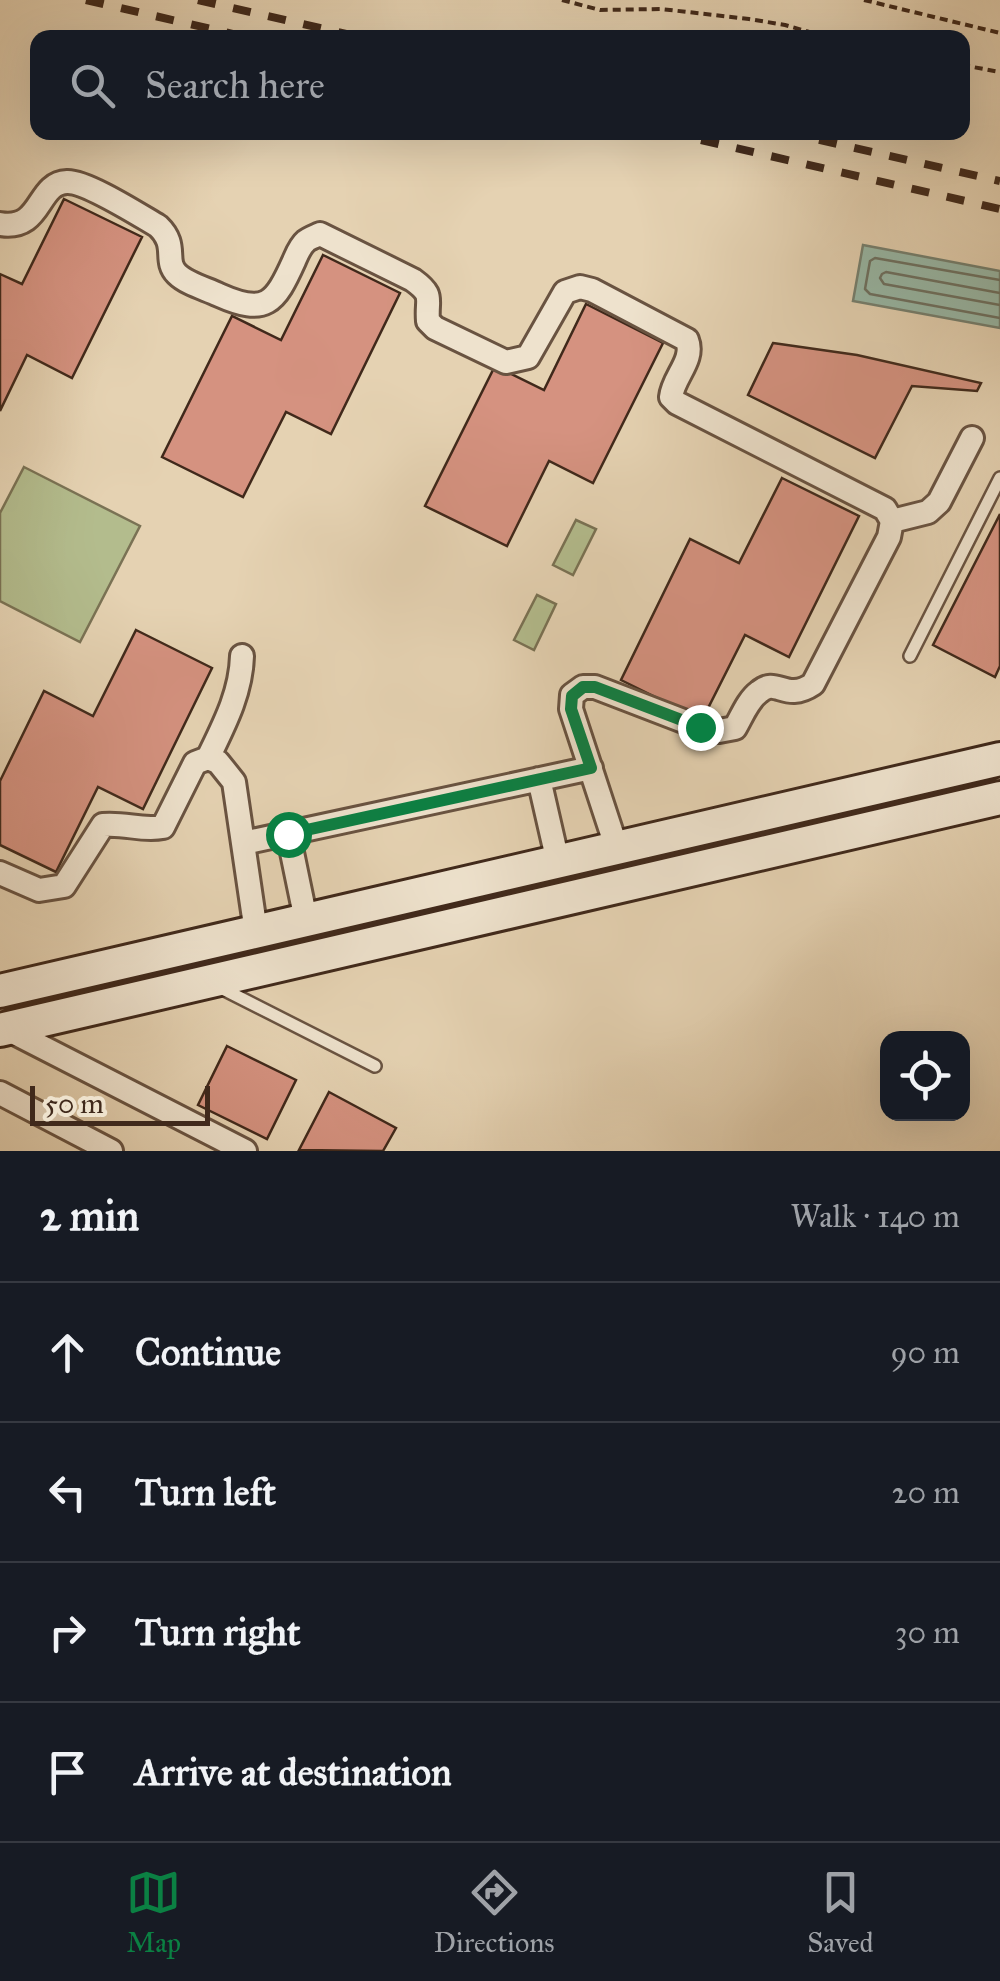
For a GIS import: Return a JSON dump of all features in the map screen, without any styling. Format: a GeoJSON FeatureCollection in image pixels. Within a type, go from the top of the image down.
{"type":"FeatureCollection","features":[{"type":"Feature","properties":{"kind":"street"},"geometry":{"type":"LineString","coordinates":[[0,224],[19,225],[31,217],[52,188],[64,181],[82,185],[168,234],[172,266],[178,276],[236,303],[255,307],[268,303],[280,291],[300,248],[320,234],[413,280],[429,295],[428,320],[436,328],[506,362],[528,357],[565,292],[580,286],[687,340],[690,354],[672,390],[671,397],[676,402],[885,509],[892,521],[890,536],[813,684],[794,694],[771,686],[762,689],[736,728],[719,731],[595,687],[583,687],[572,696],[571,709],[617,848]]}},
{"type":"Feature","properties":{"kind":"street"},"geometry":{"type":"LineString","coordinates":[[892,521],[928,512],[939,502],[972,438]]}},
{"type":"Feature","properties":{"kind":"street"},"geometry":{"type":"LineString","coordinates":[[208,758],[236,698],[242,656]]}},
{"type":"Feature","properties":{"kind":"street"},"geometry":{"type":"LineString","coordinates":[[0,873],[40,890],[64,886],[102,826],[123,823],[147,830],[163,828],[196,762],[208,758],[218,762],[234,782],[256,932]]}},
{"type":"Feature","properties":{"kind":"street"},"geometry":{"type":"LineString","coordinates":[[0,991],[1000,760]]}},
{"type":"Feature","properties":{"kind":"street"},"geometry":{"type":"LineString","coordinates":[[243,843],[591,768]]}},
{"type":"Feature","properties":{"kind":"street"},"geometry":{"type":"LineString","coordinates":[[539,779],[558,862]]}},
{"type":"Feature","properties":{"kind":"street"},"geometry":{"type":"LineString","coordinates":[[2,1028],[1000,798]]}},
{"type":"Feature","properties":{"kind":"street"},"geometry":{"type":"LineString","coordinates":[[288,834],[306,920]]}},
{"type":"Feature","properties":{"kind":"street"},"geometry":{"type":"LineString","coordinates":[[2,1028],[244,1151]]}},
{"type":"Feature","properties":{"kind":"street"},"geometry":{"type":"LineString","coordinates":[[0,1093],[112,1151]]}},
{"type":"Feature","properties":{"kind":"lane"},"geometry":{"type":"LineString","coordinates":[[910,656],[1000,478]]}},
{"type":"Feature","properties":{"kind":"lane"},"geometry":{"type":"LineString","coordinates":[[206,980],[375,1066]]}},
{"type":"Feature","properties":{"kind":"path"},"geometry":{"type":"LineString","coordinates":[[562,0],[600,10],[661,9],[749,19],[802,30]]}},
{"type":"Feature","properties":{"kind":"path"},"geometry":{"type":"LineString","coordinates":[[864,0],[1000,33]]}},
{"type":"Feature","properties":{"kind":"path"},"geometry":{"type":"LineString","coordinates":[[970,66],[1000,72]]}},
{"type":"Feature","properties":{"kind":"shaded area"},"geometry":{"type":"Polygon","coordinates":[[[24,467],[140,526],[80,642],[0,601],[0,513],[24,467]]]}},
{"type":"Feature","properties":{"kind":"shaded area"},"geometry":{"type":"Polygon","coordinates":[[[576,520],[596,529],[573,575],[553,565],[576,520]]]}},
{"type":"Feature","properties":{"kind":"shaded area"},"geometry":{"type":"Polygon","coordinates":[[[537,595],[556,604],[534,650],[514,640],[537,595]]]}},
{"type":"Feature","properties":{"kind":"water"},"geometry":{"type":"Polygon","coordinates":[[[863,245],[1000,271],[1000,328],[853,301],[863,245]]]}},
{"type":"Feature","properties":{"kind":"building"},"geometry":{"type":"Polygon","coordinates":[[[64,199],[142,237],[72,378],[27,355],[0,411],[0,274],[22,284],[64,199]]]}},
{"type":"Feature","properties":{"kind":"building"},"geometry":{"type":"Polygon","coordinates":[[[323,255],[400,293],[331,434],[286,412],[243,497],[162,457],[232,316],[281,340],[323,255]]]}},
{"type":"Feature","properties":{"kind":"building"},"geometry":{"type":"Polygon","coordinates":[[[586,304],[663,343],[593,483],[549,461],[507,546],[425,506],[495,366],[544,390],[586,304]]]}},
{"type":"Feature","properties":{"kind":"building"},"geometry":{"type":"Polygon","coordinates":[[[773,343],[857,355],[981,383],[977,391],[912,386],[875,458],[748,395],[773,343]]]}},
{"type":"Feature","properties":{"kind":"building"},"geometry":{"type":"Polygon","coordinates":[[[782,478],[859,516],[789,657],[745,635],[702,720],[621,680],[690,539],[739,563],[782,478]]]}},
{"type":"Feature","properties":{"kind":"building"},"geometry":{"type":"Polygon","coordinates":[[[1000,514],[1000,666],[995,677],[933,645],[1000,514]]]}},
{"type":"Feature","properties":{"kind":"building"},"geometry":{"type":"Polygon","coordinates":[[[136,630],[212,668],[143,809],[98,787],[56,872],[0,845],[0,781],[44,691],[93,716],[136,630]]]}},
{"type":"Feature","properties":{"kind":"building"},"geometry":{"type":"Polygon","coordinates":[[[227,1046],[296,1080],[267,1139],[198,1105],[227,1046]]]}},
{"type":"Feature","properties":{"kind":"building"},"geometry":{"type":"Polygon","coordinates":[[[329,1092],[396,1128],[383,1151],[299,1150],[329,1092]]]}},
{"type":"Feature","properties":{"kind":"railway"},"geometry":{"type":"LineString","coordinates":[[86,0],[215,30]]}},
{"type":"Feature","properties":{"kind":"railway"},"geometry":{"type":"LineString","coordinates":[[198,0],[329,30]]}},
{"type":"Feature","properties":{"kind":"railway"},"geometry":{"type":"LineString","coordinates":[[701,140],[1000,209]]}},
{"type":"Feature","properties":{"kind":"railway"},"geometry":{"type":"LineString","coordinates":[[819,140],[1000,181]]}},
{"type":"Feature","properties":{"kind":"route"},"geometry":{"type":"LineString","coordinates":[[288,834],[591,768],[571,709],[572,696],[583,687],[595,687],[700,727]]}}]}
